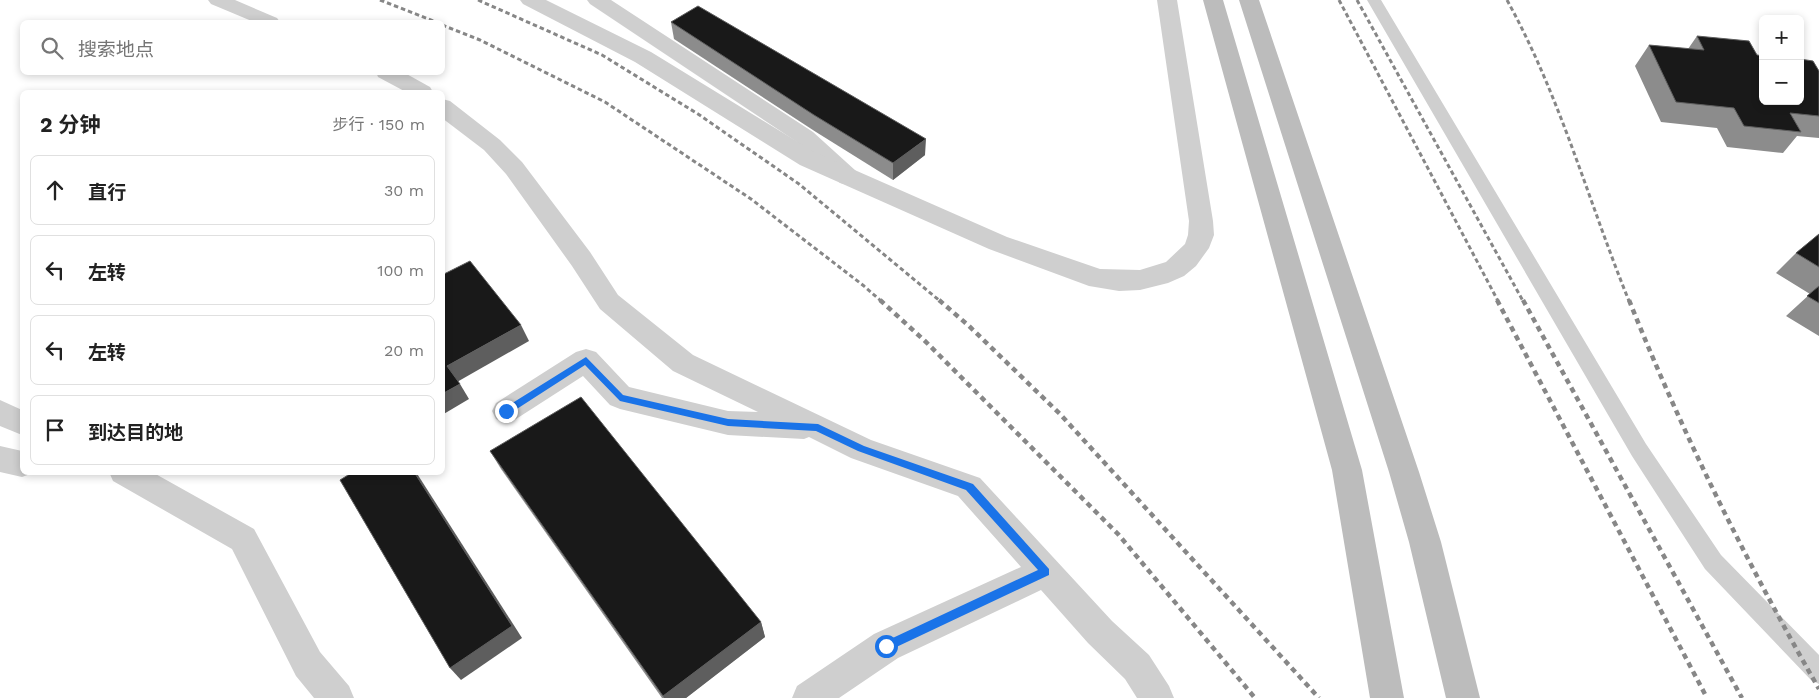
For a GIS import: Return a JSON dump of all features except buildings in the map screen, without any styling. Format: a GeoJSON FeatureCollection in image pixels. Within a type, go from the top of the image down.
{"type":"FeatureCollection","features":[{"type":"Feature","properties":{"kind":"main road"},"geometry":{"type":"LineString","coordinates":[[1213,0],[1347,470],[1387,698]]}},
{"type":"Feature","properties":{"kind":"main road"},"geometry":{"type":"LineString","coordinates":[[1249,0],[1293,128],[1410,489],[1425,542],[1463,698]]}},
{"type":"Feature","properties":{"kind":"street"},"geometry":{"type":"LineString","coordinates":[[218,0],[265,20]]}},
{"type":"Feature","properties":{"kind":"street"},"geometry":{"type":"LineString","coordinates":[[530,0],[643,56],[808,159],[998,243],[1098,279],[1119,281],[1140,280],[1159,276],[1175,269],[1196,248],[1201,234],[1201,221],[1167,0]]}},
{"type":"Feature","properties":{"kind":"street"},"geometry":{"type":"LineString","coordinates":[[597,0],[805,137],[848,177]]}},
{"type":"Feature","properties":{"kind":"street"},"geometry":{"type":"LineString","coordinates":[[391,75],[418,90]]}},
{"type":"Feature","properties":{"kind":"street"},"geometry":{"type":"LineString","coordinates":[[445,108],[492,145],[514,168],[609,302],[683,363],[861,449],[969,487],[1100,632],[1137,667],[1157,698]]}},
{"type":"Feature","properties":{"kind":"street"},"geometry":{"type":"LineString","coordinates":[[506,411],[586,360],[620,398],[728,423],[818,427]]}},
{"type":"Feature","properties":{"kind":"street"},"geometry":{"type":"LineString","coordinates":[[0,412],[20,422]]}},
{"type":"Feature","properties":{"kind":"street"},"geometry":{"type":"LineString","coordinates":[[0,459],[20,464]]}},
{"type":"Feature","properties":{"kind":"street"},"geometry":{"type":"LineString","coordinates":[[129,475],[243,539],[308,664],[337,698]]}},
{"type":"Feature","properties":{"kind":"street"},"geometry":{"type":"LineString","coordinates":[[809,698],[886,646],[1045,572]]}},
{"type":"Feature","properties":{"kind":"lane"},"geometry":{"type":"LineString","coordinates":[[1374,0],[1634,442],[1713,562],[1819,672]]}},
{"type":"Feature","properties":{"kind":"railway"},"geometry":{"type":"LineString","coordinates":[[380,0],[431,20]]}},
{"type":"Feature","properties":{"kind":"railway"},"geometry":{"type":"LineString","coordinates":[[478,0],[602,55],[698,114],[799,184],[940,301]]}},
{"type":"Feature","properties":{"kind":"railway"},"geometry":{"type":"LineString","coordinates":[[1339,0],[1498,301]]}},
{"type":"Feature","properties":{"kind":"railway"},"geometry":{"type":"LineString","coordinates":[[1357,0],[1523,301]]}},
{"type":"Feature","properties":{"kind":"railway"},"geometry":{"type":"LineString","coordinates":[[1507,0],[1543,73],[1629,301]]}},
{"type":"Feature","properties":{"kind":"railway"},"geometry":{"type":"LineString","coordinates":[[445,26],[480,40],[605,102],[751,199],[881,301]]}},
{"type":"Feature","properties":{"kind":"railway"},"geometry":{"type":"LineString","coordinates":[[880,300],[926,342],[1118,534],[1255,698]]}},
{"type":"Feature","properties":{"kind":"railway"},"geometry":{"type":"LineString","coordinates":[[939,300],[969,326],[1060,414],[1319,698]]}},
{"type":"Feature","properties":{"kind":"railway"},"geometry":{"type":"LineString","coordinates":[[1497,300],[1707,698]]}},
{"type":"Feature","properties":{"kind":"railway"},"geometry":{"type":"LineString","coordinates":[[1523,300],[1742,698]]}},
{"type":"Feature","properties":{"kind":"railway"},"geometry":{"type":"LineString","coordinates":[[1629,300],[1671,400],[1717,498],[1792,642],[1819,689]]}},
{"type":"Feature","properties":{"kind":"route"},"geometry":{"type":"LineString","coordinates":[[506,411],[586,360],[620,398],[728,423],[818,427],[861,449],[969,487],[1045,572],[886,646]]}}]}
